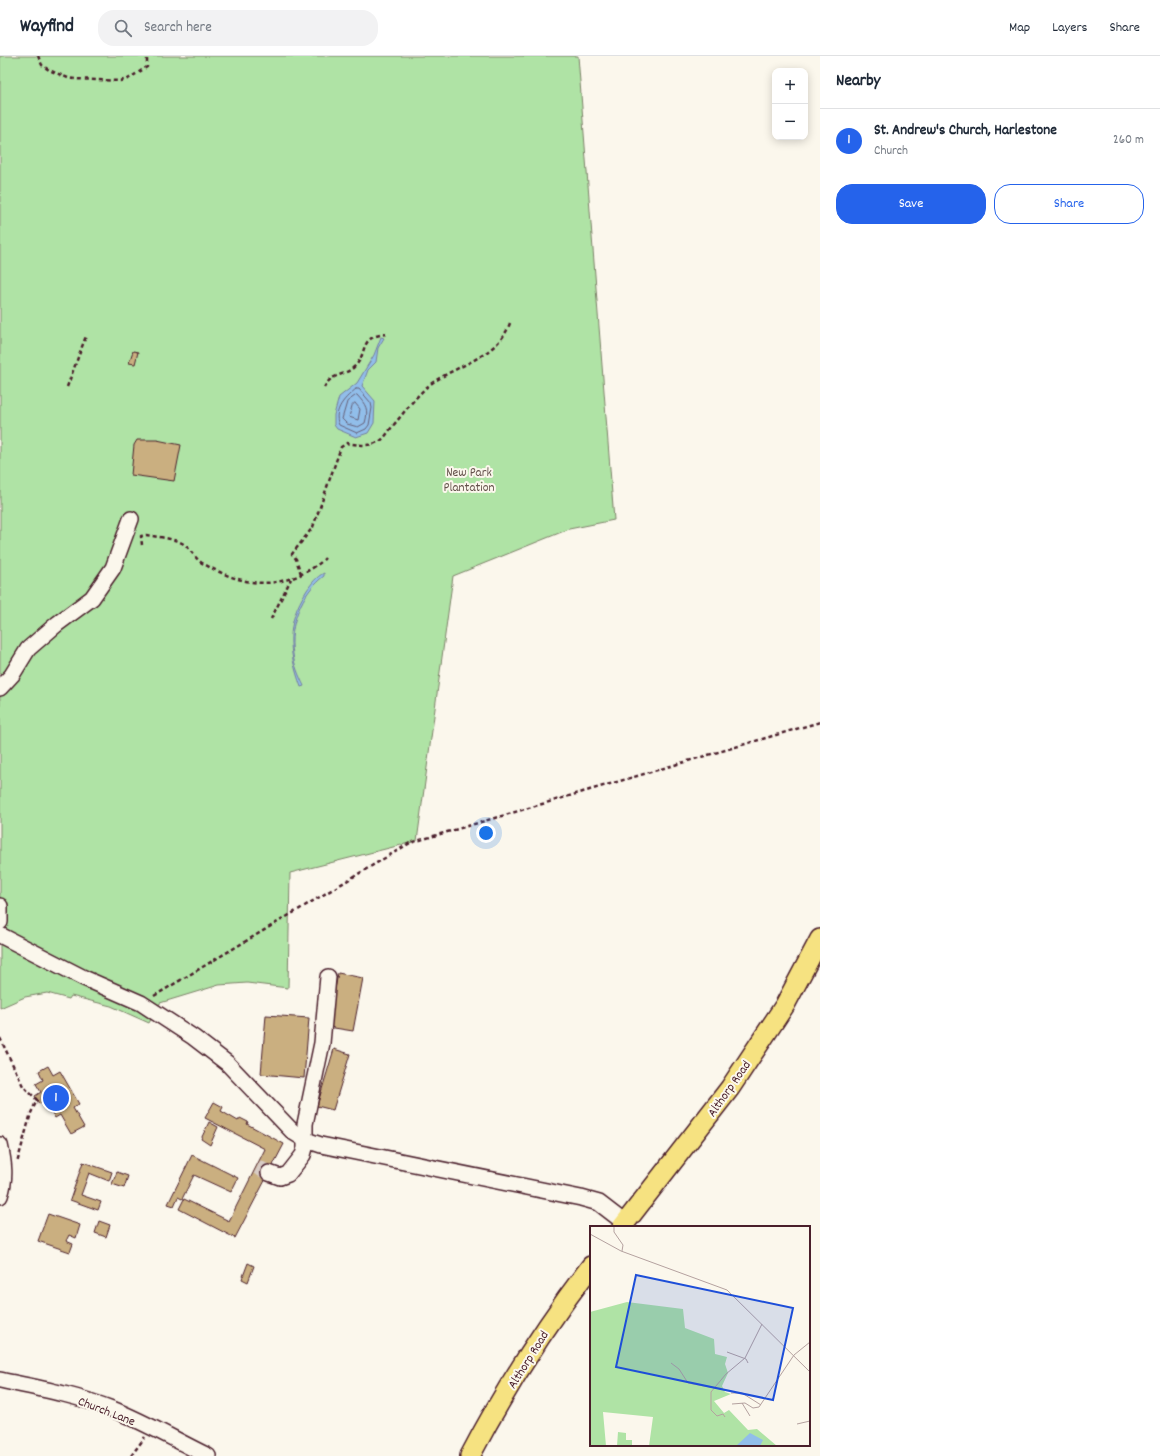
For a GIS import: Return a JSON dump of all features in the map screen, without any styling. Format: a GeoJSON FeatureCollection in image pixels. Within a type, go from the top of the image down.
{"type":"FeatureCollection","features":[{"type":"Feature","properties":{"kind":"main road","name":"Althorp Road"},"geometry":{"type":"LineString","coordinates":[[623,1225],[730,1088],[785,1005],[820,939]]}},
{"type":"Feature","properties":{"kind":"main road","name":"Althorp Road"},"geometry":{"type":"LineString","coordinates":[[470,1456],[513,1380],[554,1316],[590,1267]]}},
{"type":"Feature","properties":{"kind":"street"},"geometry":{"type":"LineString","coordinates":[[0,688],[12,675],[28,649],[57,624],[92,598],[113,568],[130,519]]}},
{"type":"Feature","properties":{"kind":"street"},"geometry":{"type":"LineString","coordinates":[[0,906],[0,922]]}},
{"type":"Feature","properties":{"kind":"street"},"geometry":{"type":"LineString","coordinates":[[0,935],[84,978],[141,1003],[193,1037],[227,1063],[282,1122],[293,1132],[306,1140],[321,1145],[581,1198],[599,1203],[623,1225]]}},
{"type":"Feature","properties":{"kind":"street"},"geometry":{"type":"LineString","coordinates":[[269,1173],[280,1177],[288,1174],[303,1155],[306,1140],[305,1124],[322,1043],[328,977]]}},
{"type":"Feature","properties":{"kind":"street"},"geometry":{"type":"LineString","coordinates":[[0,1145],[4,1164],[2,1189]]}},
{"type":"Feature","properties":{"kind":"street","name":"Church Lane"},"geometry":{"type":"LineString","coordinates":[[0,1380],[93,1402],[114,1410],[208,1456]]}},
{"type":"Feature","properties":{"kind":"path"},"geometry":{"type":"LineString","coordinates":[[38,56],[42,65],[55,74],[68,78],[111,82],[128,79],[144,70],[147,67],[147,56]]}},
{"type":"Feature","properties":{"kind":"path"},"geometry":{"type":"LineString","coordinates":[[301,574],[296,559],[292,554],[313,527],[341,447],[347,443],[360,446],[370,445],[384,438],[409,406],[430,385],[487,352],[506,335],[510,323]]}},
{"type":"Feature","properties":{"kind":"path"},"geometry":{"type":"LineString","coordinates":[[324,388],[328,381],[354,368],[368,340],[375,336],[386,334]]}},
{"type":"Feature","properties":{"kind":"path"},"geometry":{"type":"LineString","coordinates":[[67,387],[86,336]]}},
{"type":"Feature","properties":{"kind":"path"},"geometry":{"type":"LineString","coordinates":[[142,545],[141,536],[146,535],[181,543],[203,564],[223,574],[256,584],[276,583],[291,579],[321,563],[325,558]]}},
{"type":"Feature","properties":{"kind":"path"},"geometry":{"type":"LineString","coordinates":[[271,619],[291,579]]}},
{"type":"Feature","properties":{"kind":"path"},"geometry":{"type":"LineString","coordinates":[[141,1003],[410,843],[820,722]]}},
{"type":"Feature","properties":{"kind":"path"},"geometry":{"type":"LineString","coordinates":[[0,1038],[23,1086],[37,1100],[31,1113],[18,1162],[2,1189]]}},
{"type":"Feature","properties":{"kind":"path"},"geometry":{"type":"LineString","coordinates":[[131,1456],[152,1428]]}},
{"type":"Feature","properties":{"kind":"green space","name":"New Park Plantation"},"geometry":{"type":"Polygon","coordinates":[[[0,56],[578,56],[614,520],[569,529],[453,576],[417,841],[290,873],[288,988],[247,983],[219,985],[160,1003],[149,1023],[111,1006],[71,996],[69,999],[47,993],[25,997],[0,1008],[0,56]]]}},
{"type":"Feature","properties":{"kind":"water"},"geometry":{"type":"Polygon","coordinates":[[[381,337],[384,338],[378,348],[376,362],[368,370],[362,386],[375,401],[374,423],[368,433],[356,437],[337,429],[334,425],[334,415],[339,397],[357,383],[374,355],[381,337]]]}},
{"type":"Feature","properties":{"kind":"water"},"geometry":{"type":"Polygon","coordinates":[[[324,573],[324,576],[309,591],[303,600],[295,621],[292,643],[293,654],[294,662],[304,686],[301,687],[293,661],[291,649],[292,626],[300,602],[307,590],[316,578],[324,573]]]}},
{"type":"Feature","properties":{"kind":"building"},"geometry":{"type":"Polygon","coordinates":[[[133,351],[138,352],[135,364],[129,363],[133,351]]]}},
{"type":"Feature","properties":{"kind":"building"},"geometry":{"type":"Polygon","coordinates":[[[137,440],[157,440],[181,445],[174,481],[131,475],[134,445],[137,440]]]}},
{"type":"Feature","properties":{"kind":"building"},"geometry":{"type":"Polygon","coordinates":[[[338,973],[363,978],[353,1031],[328,1027],[338,973]]]}},
{"type":"Feature","properties":{"kind":"building"},"geometry":{"type":"Polygon","coordinates":[[[266,1015],[309,1018],[304,1078],[261,1074],[266,1015]]]}},
{"type":"Feature","properties":{"kind":"building"},"geometry":{"type":"Polygon","coordinates":[[[334,1049],[350,1054],[333,1110],[317,1106],[334,1049]]]}},
{"type":"Feature","properties":{"kind":"building"},"geometry":{"type":"Polygon","coordinates":[[[48,1066],[53,1075],[60,1071],[79,1104],[73,1108],[84,1127],[71,1134],[60,1115],[55,1118],[45,1101],[39,1104],[35,1096],[41,1092],[36,1084],[43,1080],[39,1071],[48,1066]]]}},
{"type":"Feature","properties":{"kind":"building"},"geometry":{"type":"Polygon","coordinates":[[[214,1102],[223,1107],[221,1111],[238,1121],[240,1118],[248,1122],[247,1124],[284,1144],[235,1238],[179,1209],[184,1199],[229,1221],[265,1149],[205,1118],[214,1102]]]}},
{"type":"Feature","properties":{"kind":"building"},"geometry":{"type":"Polygon","coordinates":[[[209,1122],[218,1127],[210,1145],[201,1139],[209,1122]]]}},
{"type":"Feature","properties":{"kind":"building"},"geometry":{"type":"Polygon","coordinates":[[[192,1155],[238,1178],[231,1192],[194,1175],[182,1199],[178,1197],[174,1206],[168,1204],[192,1155]]]}},
{"type":"Feature","properties":{"kind":"building"},"geometry":{"type":"Polygon","coordinates":[[[83,1162],[112,1172],[109,1181],[89,1173],[81,1195],[101,1202],[98,1210],[70,1200],[83,1162]]]}},
{"type":"Feature","properties":{"kind":"building"},"geometry":{"type":"Polygon","coordinates":[[[117,1172],[128,1176],[124,1188],[112,1184],[117,1172]]]}},
{"type":"Feature","properties":{"kind":"building"},"geometry":{"type":"Polygon","coordinates":[[[48,1214],[80,1225],[76,1238],[69,1235],[66,1241],[73,1244],[70,1252],[38,1241],[48,1214]]]}},
{"type":"Feature","properties":{"kind":"building"},"geometry":{"type":"Polygon","coordinates":[[[99,1221],[110,1225],[106,1237],[95,1233],[99,1221]]]}},
{"type":"Feature","properties":{"kind":"building"},"geometry":{"type":"Polygon","coordinates":[[[248,1263],[254,1266],[248,1282],[242,1279],[248,1263]]]}},
{"type":"Feature","properties":{"kind":"tunnel"},"geometry":{"type":"LineString","coordinates":[[257,1167],[269,1173]]}},
{"type":"Feature","properties":{"kind":"place","name":"St. Andrew's Church, Harlestone"},"geometry":{"type":"Point","coordinates":[56,1098]}}]}
